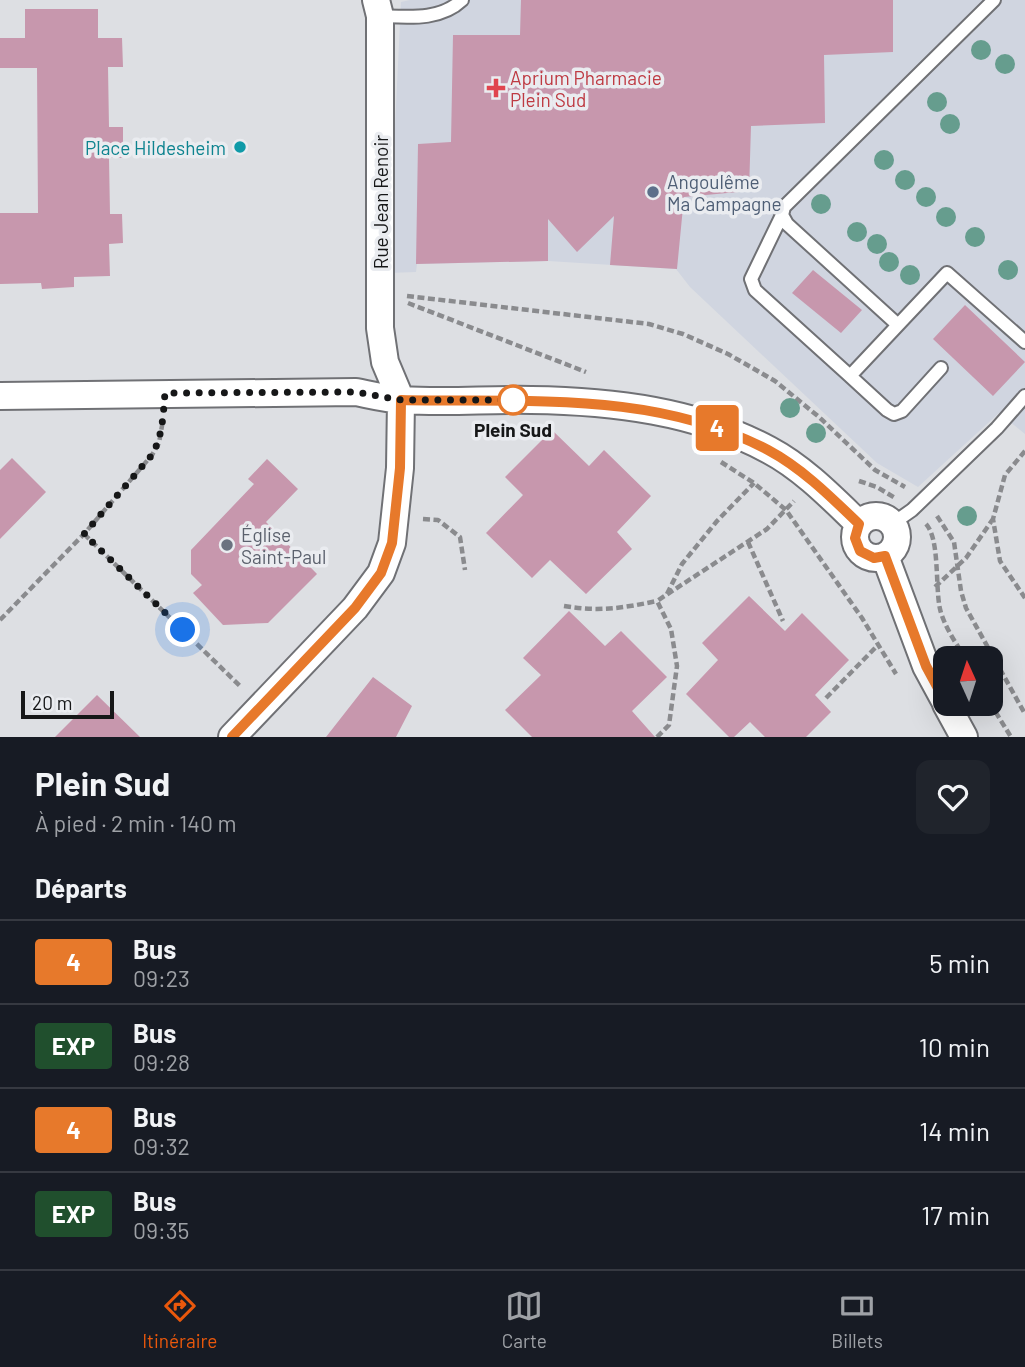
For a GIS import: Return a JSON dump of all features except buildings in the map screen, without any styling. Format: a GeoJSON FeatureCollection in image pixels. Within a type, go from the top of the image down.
{"type":"FeatureCollection","features":[{"type":"Feature","properties":{"kind":"street","name":"Rue Jean Renoir"},"geometry":{"type":"LineString","coordinates":[[378,8],[381,345],[401,400]]}},
{"type":"Feature","properties":{"kind":"street"},"geometry":{"type":"LineString","coordinates":[[0,396],[356,392],[401,400],[565,401],[642,408],[725,430],[770,451],[812,481],[859,524]]}},
{"type":"Feature","properties":{"kind":"street"},"geometry":{"type":"LineString","coordinates":[[232,737],[355,608],[381,573],[392,543],[400,468],[401,400]]}},
{"type":"Feature","properties":{"kind":"street"},"geometry":{"type":"LineString","coordinates":[[876,516],[887,519],[892,524],[897,540],[891,551],[885,556],[874,558],[860,551],[855,538],[859,524],[876,516]]}},
{"type":"Feature","properties":{"kind":"street"},"geometry":{"type":"LineString","coordinates":[[885,556],[933,679]]}},
{"type":"Feature","properties":{"kind":"street"},"geometry":{"type":"LineString","coordinates":[[953,716],[964,737]]}},
{"type":"Feature","properties":{"kind":"lane"},"geometry":{"type":"LineString","coordinates":[[378,8],[429,16],[444,12],[462,0]]}},
{"type":"Feature","properties":{"kind":"lane"},"geometry":{"type":"LineString","coordinates":[[941,368],[902,411],[894,414],[755,289],[751,279],[784,207],[994,0]]}},
{"type":"Feature","properties":{"kind":"lane"},"geometry":{"type":"LineString","coordinates":[[782,215],[787,224],[898,325]]}},
{"type":"Feature","properties":{"kind":"lane"},"geometry":{"type":"LineString","coordinates":[[850,376],[947,273],[1025,342]]}},
{"type":"Feature","properties":{"kind":"lane"},"geometry":{"type":"LineString","coordinates":[[892,524],[912,510],[997,428],[1025,396]]}},
{"type":"Feature","properties":{"kind":"path"},"geometry":{"type":"LineString","coordinates":[[380,293],[649,324]]}},
{"type":"Feature","properties":{"kind":"path"},"geometry":{"type":"LineString","coordinates":[[380,293],[587,372]]}},
{"type":"Feature","properties":{"kind":"path"},"geometry":{"type":"LineString","coordinates":[[0,620],[84,534],[152,455],[163,429],[165,393]]}},
{"type":"Feature","properties":{"kind":"path"},"geometry":{"type":"LineString","coordinates":[[900,600],[936,587],[966,558],[993,519],[1006,475],[1025,452]]}},
{"type":"Feature","properties":{"kind":"path"},"geometry":{"type":"LineString","coordinates":[[713,458],[754,483],[786,510],[879,644],[899,679]]}},
{"type":"Feature","properties":{"kind":"path"},"geometry":{"type":"LineString","coordinates":[[564,606],[588,610],[615,610],[657,601],[767,529],[812,481]]}},
{"type":"Feature","properties":{"kind":"path"},"geometry":{"type":"LineString","coordinates":[[667,595],[682,564],[754,483]]}},
{"type":"Feature","properties":{"kind":"path"},"geometry":{"type":"LineString","coordinates":[[395,516],[438,520],[460,537],[466,570]]}},
{"type":"Feature","properties":{"kind":"path"},"geometry":{"type":"LineString","coordinates":[[993,519],[1000,561],[1025,597]]}},
{"type":"Feature","properties":{"kind":"path"},"geometry":{"type":"LineString","coordinates":[[84,534],[261,707]]}},
{"type":"Feature","properties":{"kind":"path"},"geometry":{"type":"LineString","coordinates":[[748,542],[783,621]]}},
{"type":"Feature","properties":{"kind":"path"},"geometry":{"type":"LineString","coordinates":[[657,601],[671,629],[677,666],[669,725],[657,737]]}},
{"type":"Feature","properties":{"kind":"path"},"geometry":{"type":"LineString","coordinates":[[826,698],[879,644]]}},
{"type":"Feature","properties":{"kind":"path"},"geometry":{"type":"LineString","coordinates":[[998,716],[1011,737]]}},
{"type":"Feature","properties":{"kind":"shaded area"},"geometry":{"type":"Polygon","coordinates":[[[1025,0],[1025,434],[999,413],[918,487],[877,463],[690,287],[676,269],[548,261],[417,264],[416,272],[388,273],[401,2],[1025,0]]]}},
{"type":"Feature","properties":{"kind":"bus line","name":"4"},"geometry":{"type":"LineString","coordinates":[[232,737],[355,608],[381,573],[392,543],[400,468],[401,400],[530,400],[588,402],[642,408],[725,430],[770,451],[812,481],[859,524],[855,538],[860,551],[874,558],[885,556],[933,679]]}},
{"type":"Feature","properties":{"kind":"place","name":"Aprium Pharmacie Plein Sud"},"geometry":{"type":"Point","coordinates":[496,88]}},
{"type":"Feature","properties":{"kind":"place","name":"Place Hildesheim"},"geometry":{"type":"Point","coordinates":[240,147]}},
{"type":"Feature","properties":{"kind":"place","name":"Angoulême Ma Campagne"},"geometry":{"type":"Point","coordinates":[653,192]}},
{"type":"Feature","properties":{"kind":"place","name":"Plein Sud"},"geometry":{"type":"Point","coordinates":[513,400]}},
{"type":"Feature","properties":{"kind":"place","name":"Église Saint-Paul"},"geometry":{"type":"Point","coordinates":[227,545]}},
{"type":"Feature","properties":{"kind":"route"},"geometry":{"type":"LineString","coordinates":[[183,630],[84,534],[152,455],[159,443],[163,429],[165,393],[356,392],[401,400],[513,400]]}}]}
